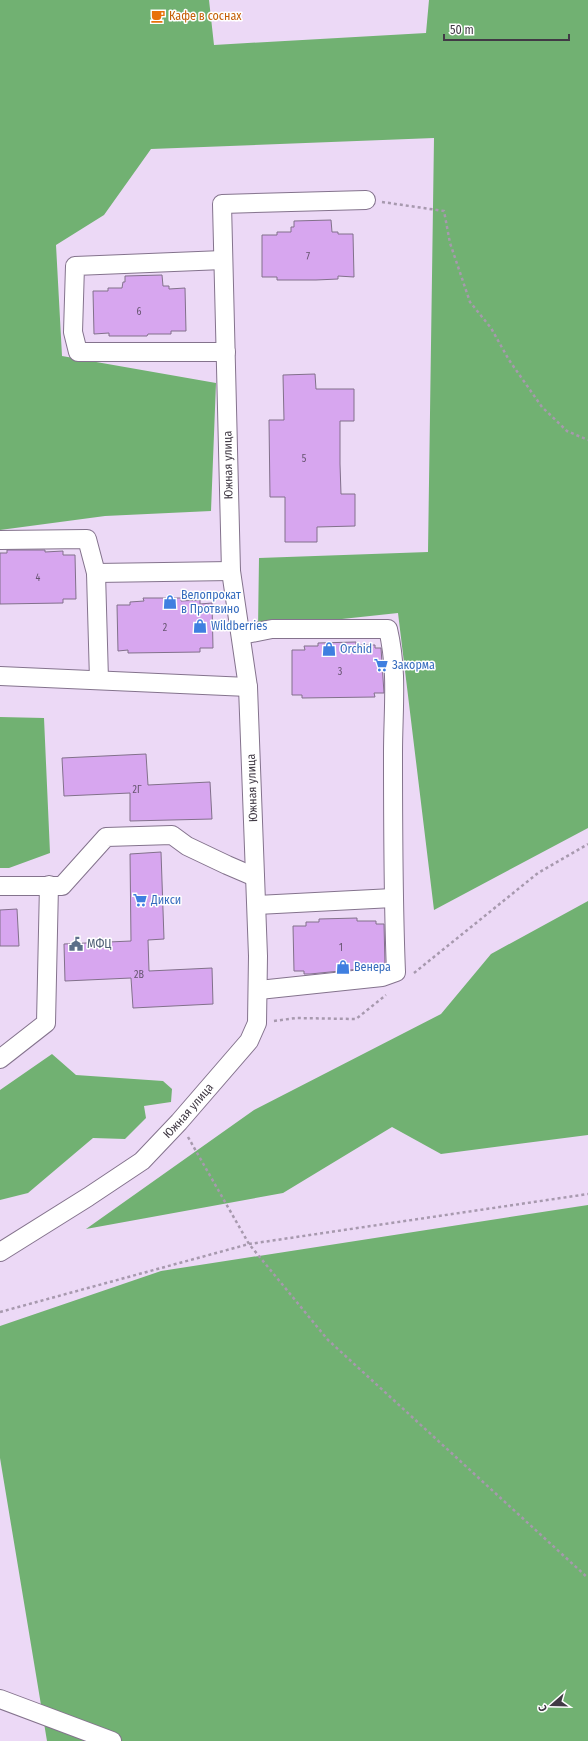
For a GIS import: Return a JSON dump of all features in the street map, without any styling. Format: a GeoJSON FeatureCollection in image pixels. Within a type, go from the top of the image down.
{"type":"FeatureCollection","features":[{"type":"Feature","properties":{"kind":"street","name":"Южная улица"},"geometry":{"type":"LineString","coordinates":[[0,1252],[142,1161],[179,1122],[249,1042],[257,1023],[259,990],[257,905],[248,687],[231,571],[222,204],[366,200]]}},
{"type":"Feature","properties":{"kind":"street"},"geometry":{"type":"LineString","coordinates":[[223,260],[74,266],[74,332],[78,352],[226,352]]}},
{"type":"Feature","properties":{"kind":"street"},"geometry":{"type":"LineString","coordinates":[[0,540],[87,539],[96,573],[99,680]]}},
{"type":"Feature","properties":{"kind":"street"},"geometry":{"type":"LineString","coordinates":[[96,573],[231,571]]}},
{"type":"Feature","properties":{"kind":"street"},"geometry":{"type":"LineString","coordinates":[[241,635],[272,629],[388,629],[393,649],[395,678],[393,728],[393,898],[396,972],[382,977],[259,990]]}},
{"type":"Feature","properties":{"kind":"street"},"geometry":{"type":"LineString","coordinates":[[0,676],[248,687]]}},
{"type":"Feature","properties":{"kind":"street"},"geometry":{"type":"LineString","coordinates":[[0,886],[62,886],[106,837],[172,835],[187,846],[255,877]]}},
{"type":"Feature","properties":{"kind":"street"},"geometry":{"type":"LineString","coordinates":[[0,1059],[46,1023],[49,885]]}},
{"type":"Feature","properties":{"kind":"street"},"geometry":{"type":"LineString","coordinates":[[257,905],[393,898]]}},
{"type":"Feature","properties":{"kind":"street"},"geometry":{"type":"LineString","coordinates":[[0,1699],[112,1741]]}},
{"type":"Feature","properties":{"kind":"path"},"geometry":{"type":"LineString","coordinates":[[366,200],[444,211],[450,243],[470,302],[491,328],[509,360],[542,407],[567,431],[588,440]]}},
{"type":"Feature","properties":{"kind":"path"},"geometry":{"type":"LineString","coordinates":[[411,975],[538,873],[588,844]]}},
{"type":"Feature","properties":{"kind":"path"},"geometry":{"type":"LineString","coordinates":[[257,1023],[296,1018],[356,1019],[386,994]]}},
{"type":"Feature","properties":{"kind":"path"},"geometry":{"type":"LineString","coordinates":[[179,1122],[249,1244],[328,1340],[588,1578]]}},
{"type":"Feature","properties":{"kind":"path"},"geometry":{"type":"LineString","coordinates":[[0,1312],[249,1244],[588,1194]]}},
{"type":"Feature","properties":{"kind":"green space"},"geometry":{"type":"Polygon","coordinates":[[[0,0],[209,0],[214,45],[426,33],[429,0],[588,0],[588,828],[434,910],[398,613],[258,628],[259,558],[428,552],[434,138],[151,149],[104,215],[56,245],[62,356],[216,383],[211,511],[105,516],[0,530],[0,0]]]}},
{"type":"Feature","properties":{"kind":"green space"},"geometry":{"type":"Polygon","coordinates":[[[0,717],[44,718],[50,853],[9,868],[0,868],[0,717]]]}},
{"type":"Feature","properties":{"kind":"green space"},"geometry":{"type":"Polygon","coordinates":[[[588,901],[588,1135],[441,1154],[392,1127],[283,1193],[86,1229],[254,1110],[441,1014],[491,954],[588,901]]]}},
{"type":"Feature","properties":{"kind":"green space"},"geometry":{"type":"Polygon","coordinates":[[[52,1054],[76,1075],[163,1081],[172,1089],[171,1102],[144,1106],[146,1118],[125,1139],[93,1138],[28,1193],[0,1200],[0,1090],[52,1054]]]}},
{"type":"Feature","properties":{"kind":"green space"},"geometry":{"type":"Polygon","coordinates":[[[588,1205],[588,1741],[47,1741],[0,1458],[0,1326],[161,1271],[588,1205]]]}},
{"type":"Feature","properties":{"kind":"building"},"geometry":{"type":"Polygon","coordinates":[[[331,220],[332,232],[338,232],[338,234],[353,234],[354,277],[338,276],[338,279],[277,280],[277,277],[262,277],[262,235],[277,235],[277,232],[291,232],[291,227],[294,227],[294,221],[331,220]]]}},
{"type":"Feature","properties":{"kind":"building"},"geometry":{"type":"Polygon","coordinates":[[[162,275],[163,286],[169,286],[169,289],[185,288],[186,331],[171,331],[171,334],[148,334],[147,336],[109,336],[109,333],[94,334],[93,291],[108,291],[108,288],[122,288],[123,282],[125,282],[125,276],[162,275]]]}},
{"type":"Feature","properties":{"kind":"building"},"geometry":{"type":"Polygon","coordinates":[[[315,374],[316,389],[354,389],[354,421],[340,421],[340,464],[341,494],[355,494],[355,526],[317,527],[317,542],[285,542],[285,497],[270,497],[269,420],[284,420],[283,375],[315,374]]]}},
{"type":"Feature","properties":{"kind":"building"},"geometry":{"type":"Polygon","coordinates":[[[7,550],[45,550],[45,552],[63,551],[63,555],[75,555],[76,599],[63,599],[63,603],[0,604],[0,553],[7,553],[7,550]]]}},
{"type":"Feature","properties":{"kind":"building"},"geometry":{"type":"Polygon","coordinates":[[[143,598],[182,598],[181,601],[200,600],[200,604],[212,603],[213,648],[200,648],[200,652],[128,653],[128,650],[118,651],[117,605],[130,605],[130,602],[144,601],[143,598]]]}},
{"type":"Feature","properties":{"kind":"building"},"geometry":{"type":"Polygon","coordinates":[[[356,642],[356,645],[375,645],[375,648],[381,648],[384,693],[374,693],[375,697],[302,698],[302,695],[292,695],[292,650],[305,650],[304,646],[318,646],[318,643],[356,642]]]}},
{"type":"Feature","properties":{"kind":"building"},"geometry":{"type":"Polygon","coordinates":[[[146,754],[148,785],[210,782],[212,819],[130,821],[130,793],[64,796],[62,758],[146,754]]]}},
{"type":"Feature","properties":{"kind":"building"},"geometry":{"type":"Polygon","coordinates":[[[161,852],[164,939],[148,940],[149,971],[212,968],[213,1004],[133,1008],[131,978],[65,981],[64,944],[131,941],[130,854],[161,852]]]}},
{"type":"Feature","properties":{"kind":"building"},"geometry":{"type":"Polygon","coordinates":[[[17,909],[19,946],[0,946],[0,910],[17,909]]]}},
{"type":"Feature","properties":{"kind":"building"},"geometry":{"type":"Polygon","coordinates":[[[357,918],[357,921],[376,921],[376,924],[384,924],[385,965],[380,967],[310,974],[304,974],[304,971],[294,971],[293,926],[306,926],[306,922],[319,922],[319,919],[357,918]]]}},
{"type":"Feature","properties":{"kind":"place","name":"Кафе в соснах"},"geometry":{"type":"Point","coordinates":[158,16]}},
{"type":"Feature","properties":{"kind":"place","name":"Велопрокат в Протвино"},"geometry":{"type":"Point","coordinates":[170,602]}},
{"type":"Feature","properties":{"kind":"place","name":"Wildberries"},"geometry":{"type":"Point","coordinates":[200,626]}},
{"type":"Feature","properties":{"kind":"place","name":"Orchid"},"geometry":{"type":"Point","coordinates":[329,649]}},
{"type":"Feature","properties":{"kind":"place","name":"Закорма"},"geometry":{"type":"Point","coordinates":[381,665]}},
{"type":"Feature","properties":{"kind":"place","name":"Дикси"},"geometry":{"type":"Point","coordinates":[140,900]}},
{"type":"Feature","properties":{"kind":"place","name":"МФЦ"},"geometry":{"type":"Point","coordinates":[76,944]}},
{"type":"Feature","properties":{"kind":"place","name":"Венера"},"geometry":{"type":"Point","coordinates":[343,967]}}]}
